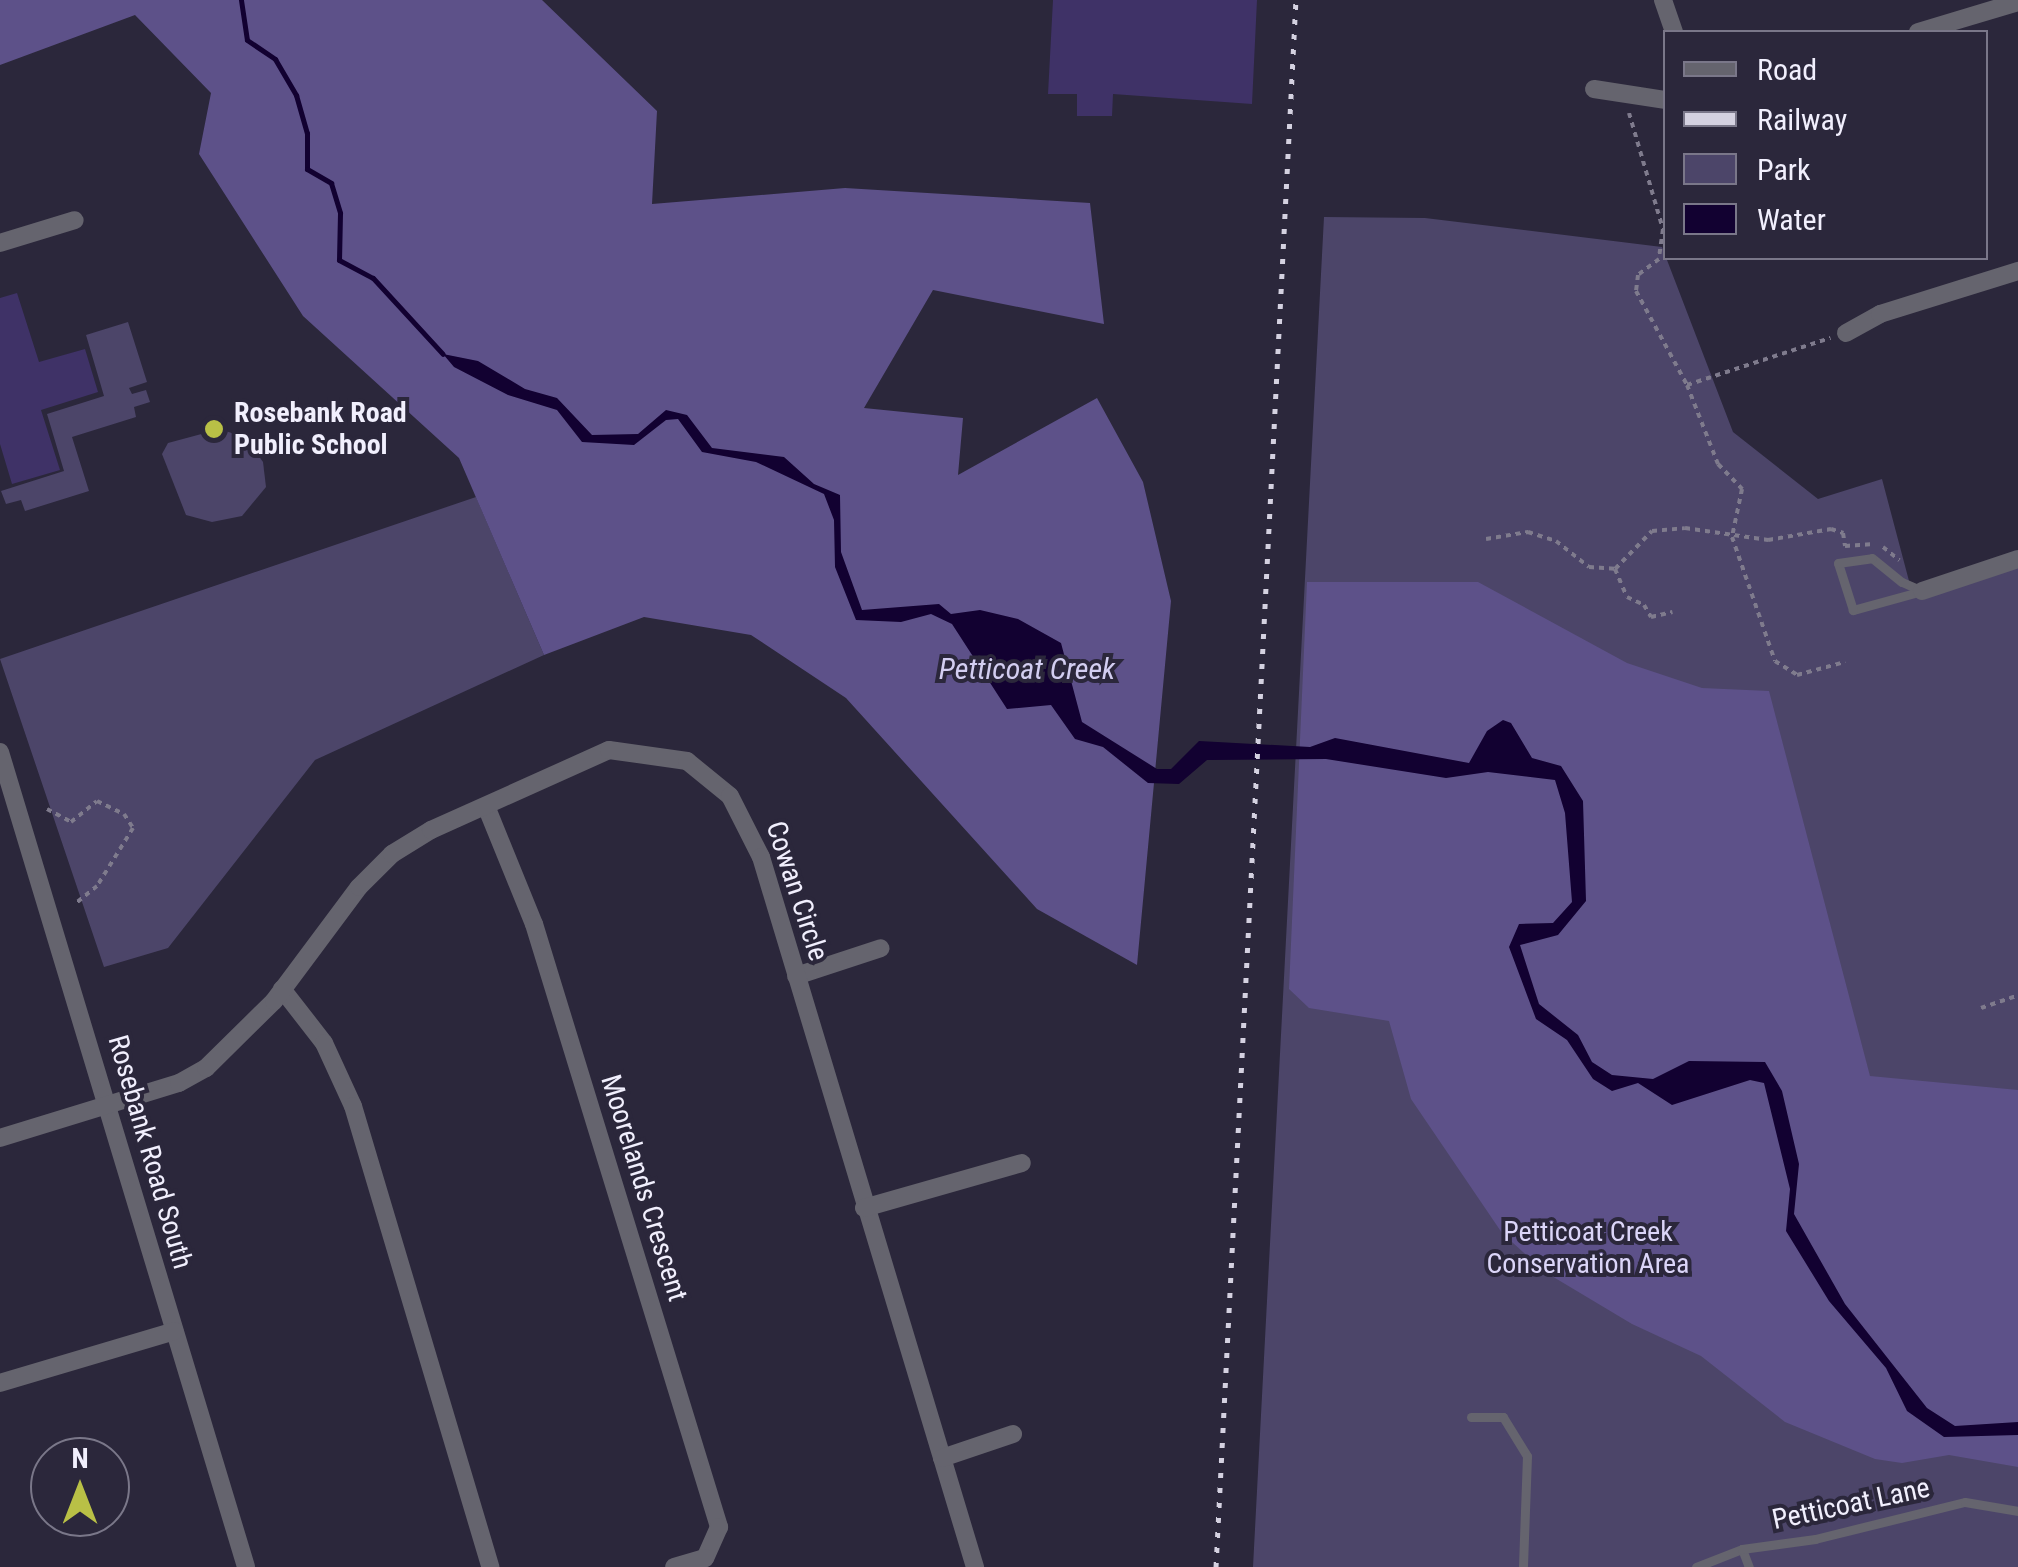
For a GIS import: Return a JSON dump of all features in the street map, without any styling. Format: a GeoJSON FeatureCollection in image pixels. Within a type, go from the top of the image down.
{"type":"FeatureCollection","features":[{"type":"Feature","properties":{"kind":"street"},"geometry":{"type":"LineString","coordinates":[[1663,0],[1673,30]]}},
{"type":"Feature","properties":{"kind":"street"},"geometry":{"type":"LineString","coordinates":[[1925,30],[2018,2]]}},
{"type":"Feature","properties":{"kind":"street"},"geometry":{"type":"LineString","coordinates":[[1594,89],[1627,99],[1663,100]]}},
{"type":"Feature","properties":{"kind":"street"},"geometry":{"type":"LineString","coordinates":[[0,242],[75,220]]}},
{"type":"Feature","properties":{"kind":"street"},"geometry":{"type":"LineString","coordinates":[[1846,333],[1880,314],[2018,272]]}},
{"type":"Feature","properties":{"kind":"street"},"geometry":{"type":"LineString","coordinates":[[1922,591],[2018,559]]}},
{"type":"Feature","properties":{"kind":"street","name":"Cowan Circle"},"geometry":{"type":"LineString","coordinates":[[0,1138],[206,1068],[282,989],[392,854],[609,750],[686,761],[730,796],[748,826],[974,1567]]}},
{"type":"Feature","properties":{"kind":"street","name":"Rosebank Road South"},"geometry":{"type":"LineString","coordinates":[[0,752],[246,1567]]}},
{"type":"Feature","properties":{"kind":"street","name":"Moorelands Crescent"},"geometry":{"type":"LineString","coordinates":[[486,806],[534,924],[719,1527],[704,1558],[674,1567]]}},
{"type":"Feature","properties":{"kind":"street"},"geometry":{"type":"LineString","coordinates":[[796,976],[882,948]]}},
{"type":"Feature","properties":{"kind":"street"},"geometry":{"type":"LineString","coordinates":[[282,989],[324,1044],[354,1106],[490,1567]]}},
{"type":"Feature","properties":{"kind":"street"},"geometry":{"type":"LineString","coordinates":[[864,1208],[1022,1163]]}},
{"type":"Feature","properties":{"kind":"street"},"geometry":{"type":"LineString","coordinates":[[0,1383],[174,1331]]}},
{"type":"Feature","properties":{"kind":"street"},"geometry":{"type":"LineString","coordinates":[[942,1458],[1013,1434]]}},
{"type":"Feature","properties":{"kind":"lane"},"geometry":{"type":"LineString","coordinates":[[1872,558],[1922,591],[1853,610],[1838,562],[1872,558]]}},
{"type":"Feature","properties":{"kind":"lane"},"geometry":{"type":"LineString","coordinates":[[1471,1417],[1504,1417],[1527,1456],[1523,1567]]}},
{"type":"Feature","properties":{"kind":"lane","name":"Petticoat Lane"},"geometry":{"type":"LineString","coordinates":[[1696,1567],[1742,1549],[1816,1539],[1965,1502],[2018,1512]]}},
{"type":"Feature","properties":{"kind":"lane"},"geometry":{"type":"LineString","coordinates":[[1742,1549],[1748,1567]]}},
{"type":"Feature","properties":{"kind":"path"},"geometry":{"type":"LineString","coordinates":[[1627,99],[1633,143],[1663,229],[1660,258],[1638,276],[1636,291],[1687,385],[1718,464],[1742,489],[1732,538],[1775,661],[1796,675],[1845,662]]}},
{"type":"Feature","properties":{"kind":"path"},"geometry":{"type":"LineString","coordinates":[[1687,385],[1846,333]]}},
{"type":"Feature","properties":{"kind":"path"},"geometry":{"type":"LineString","coordinates":[[1615,569],[1652,531],[1685,528],[1732,538],[1768,540],[1831,529],[1842,533],[1846,546],[1866,542],[1884,547],[1910,569]]}},
{"type":"Feature","properties":{"kind":"path"},"geometry":{"type":"LineString","coordinates":[[1486,539],[1528,532],[1556,541],[1589,567],[1615,569]]}},
{"type":"Feature","properties":{"kind":"path"},"geometry":{"type":"LineString","coordinates":[[1615,569],[1627,596],[1644,604],[1651,617],[1672,612]]}},
{"type":"Feature","properties":{"kind":"path"},"geometry":{"type":"LineString","coordinates":[[47,809],[71,822],[97,801],[124,814],[132,828],[118,858],[77,902]]}},
{"type":"Feature","properties":{"kind":"path"},"geometry":{"type":"LineString","coordinates":[[1981,1008],[2018,995]]}},
{"type":"Feature","properties":{"kind":"green space"},"geometry":{"type":"Polygon","coordinates":[[[0,0],[542,0],[657,111],[652,204],[845,188],[1090,203],[1104,324],[933,290],[864,408],[963,418],[958,475],[1097,398],[1143,482],[1171,601],[1137,965],[1037,909],[846,698],[751,635],[644,617],[544,655],[459,458],[303,316],[199,154],[211,93],[135,15],[0,65],[0,0]]]}},
{"type":"Feature","properties":{"kind":"green space","name":"Petticoat Creek Conservation Area"},"geometry":{"type":"Polygon","coordinates":[[[1324,217],[1425,218],[1662,247],[1663,260],[1667,260],[1733,432],[1818,499],[1882,479],[1913,596],[2018,567],[2018,1567],[1253,1567],[1324,217]]]}},
{"type":"Feature","properties":{"kind":"green space"},"geometry":{"type":"Polygon","coordinates":[[[128,322],[147,382],[129,388],[132,394],[146,390],[150,402],[134,407],[136,417],[72,437],[89,491],[25,511],[21,500],[6,504],[1,491],[64,471],[47,414],[104,396],[86,335],[128,322]]]}},
{"type":"Feature","properties":{"kind":"green space"},"geometry":{"type":"Polygon","coordinates":[[[220,429],[246,438],[263,462],[266,487],[242,516],[212,522],[186,515],[162,454],[168,443],[220,429]]]}},
{"type":"Feature","properties":{"kind":"green space"},"geometry":{"type":"Polygon","coordinates":[[[476,497],[544,655],[315,760],[168,948],[104,967],[0,659],[476,497]]]}},
{"type":"Feature","properties":{"kind":"green space","name":"Petticoat Creek Conservation Area"},"geometry":{"type":"Polygon","coordinates":[[[1307,582],[1478,582],[1627,663],[1702,688],[1769,691],[1870,1076],[2018,1090],[2018,1467],[1949,1455],[1902,1463],[1875,1459],[1785,1422],[1701,1356],[1632,1324],[1545,1272],[1502,1233],[1411,1099],[1389,1021],[1309,1008],[1289,989],[1307,582]]]}},
{"type":"Feature","properties":{"kind":"water","name":"Petticoat Creek"},"geometry":{"type":"Polygon","coordinates":[[[443,354],[478,361],[525,389],[557,398],[592,435],[638,434],[666,410],[687,415],[712,448],[784,457],[814,484],[840,495],[841,552],[862,610],[939,604],[951,614],[980,610],[1018,619],[1061,643],[1082,722],[1157,769],[1171,769],[1199,741],[1310,747],[1335,738],[1469,763],[1487,731],[1503,720],[1511,723],[1532,758],[1561,766],[1583,801],[1586,901],[1558,935],[1520,945],[1539,1004],[1578,1035],[1592,1062],[1612,1075],[1653,1079],[1689,1061],[1765,1062],[1782,1091],[1799,1164],[1794,1214],[1845,1304],[1927,1408],[1955,1426],[2018,1422],[2018,1435],[1944,1437],[1907,1411],[1886,1368],[1829,1301],[1786,1231],[1790,1189],[1764,1083],[1750,1080],[1672,1105],[1638,1083],[1612,1091],[1593,1079],[1567,1040],[1536,1019],[1509,947],[1519,924],[1553,923],[1572,902],[1565,813],[1555,780],[1488,772],[1446,778],[1326,759],[1207,760],[1179,784],[1148,783],[1103,747],[1075,739],[1051,705],[1007,709],[952,624],[931,614],[901,622],[856,620],[835,567],[834,520],[824,494],[756,462],[702,452],[678,419],[666,420],[634,445],[582,442],[557,410],[508,395],[454,367],[443,354]]]}},
{"type":"Feature","properties":{"kind":"building"},"geometry":{"type":"Polygon","coordinates":[[[1053,0],[1257,0],[1252,104],[1113,94],[1112,116],[1077,116],[1077,94],[1048,94],[1053,0]]]}},
{"type":"Feature","properties":{"kind":"building"},"geometry":{"type":"Polygon","coordinates":[[[17,293],[39,362],[85,349],[98,392],[41,410],[60,470],[12,484],[0,444],[0,298],[17,293]]]}},
{"type":"Feature","properties":{"kind":"waterway","name":"Petticoat Creek"},"geometry":{"type":"LineString","coordinates":[[241,0],[247,40],[275,59],[296,95],[307,133],[307,169],[331,183],[340,213],[339,260],[373,278],[443,354]]}},
{"type":"Feature","properties":{"kind":"railway"},"geometry":{"type":"LineString","coordinates":[[1216,1567],[1296,0]]}},
{"type":"Feature","properties":{"kind":"place","name":"Rosebank Road Public School"},"geometry":{"type":"Point","coordinates":[214,429]}}]}
